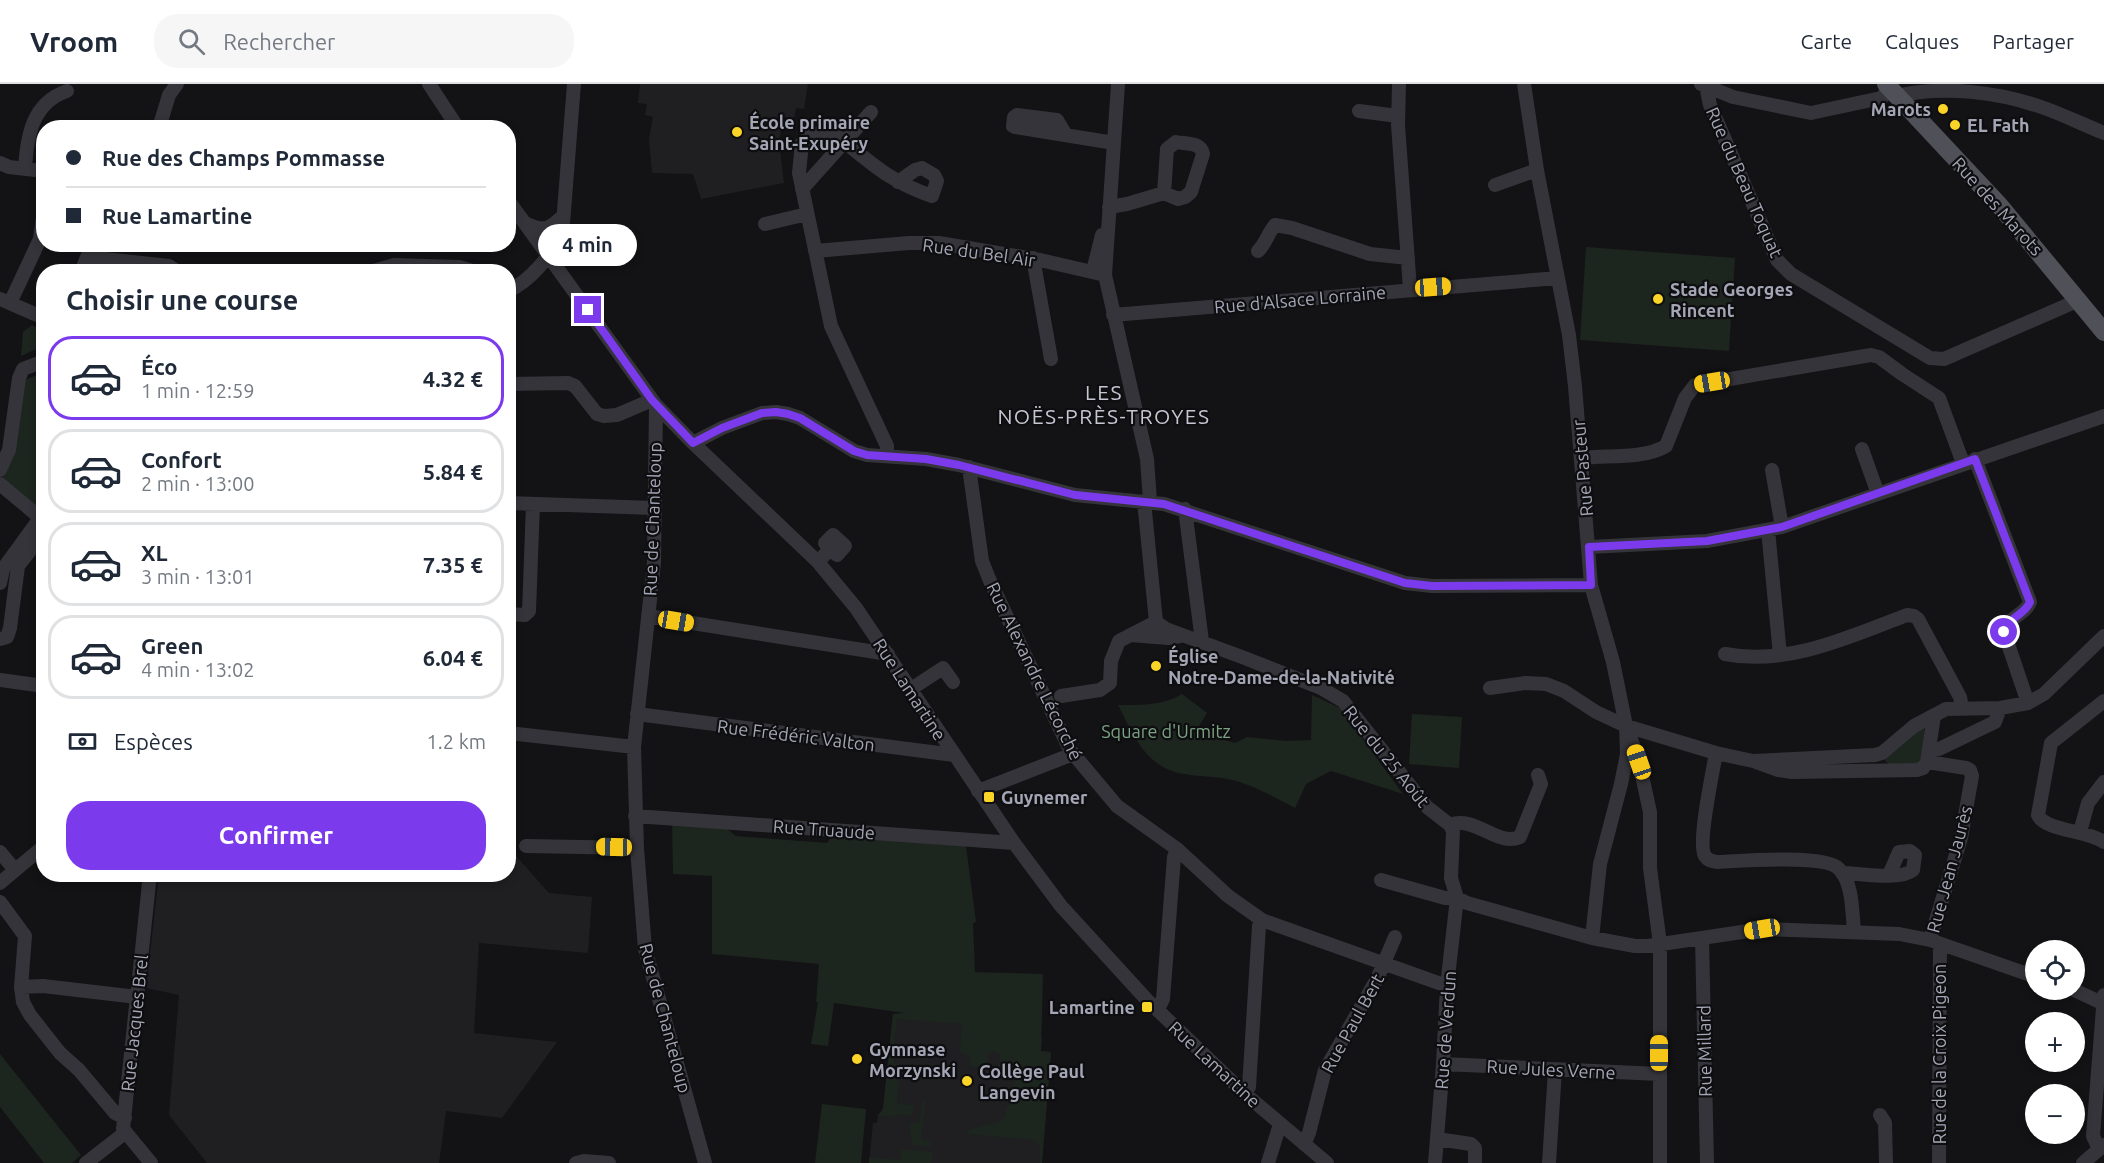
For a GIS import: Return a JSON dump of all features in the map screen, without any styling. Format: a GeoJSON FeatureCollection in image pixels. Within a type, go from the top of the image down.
{"type":"FeatureCollection","features":[{"type":"Feature","properties":{"kind":"main road","name":"Rue des Marots"},"geometry":{"type":"LineString","coordinates":[[1891,90],[2000,206],[2104,332]]}},
{"type":"Feature","properties":{"kind":"street"},"geometry":{"type":"LineString","coordinates":[[161,120],[169,95],[177,84]]}},
{"type":"Feature","properties":{"kind":"street"},"geometry":{"type":"LineString","coordinates":[[429,84],[453,120]]}},
{"type":"Feature","properties":{"kind":"street"},"geometry":{"type":"LineString","coordinates":[[516,287],[550,255],[562,236],[574,84]]}},
{"type":"Feature","properties":{"kind":"street"},"geometry":{"type":"LineString","coordinates":[[1060,696],[1100,690],[1110,683],[1111,661],[1119,641],[1128,635],[1157,628],[1147,501],[1147,459],[1113,315],[1099,273],[1109,207],[1118,84]]}},
{"type":"Feature","properties":{"kind":"street"},"geometry":{"type":"LineString","coordinates":[[1399,84],[1398,116],[1410,289]]}},
{"type":"Feature","properties":{"kind":"street","name":"Rue Pasteur"},"geometry":{"type":"LineString","coordinates":[[1524,84],[1575,386],[1591,585],[1613,662],[1626,726],[1627,754],[1600,864],[1592,938]]}},
{"type":"Feature","properties":{"kind":"street"},"geometry":{"type":"LineString","coordinates":[[1703,85],[1733,97],[1812,113],[1881,98],[1891,90],[1908,93],[1983,94],[2044,108],[2104,133]]}},
{"type":"Feature","properties":{"kind":"street","name":"Rue du Beau Toquat"},"geometry":{"type":"LineString","coordinates":[[1703,85],[1777,260],[1791,274],[1929,358],[1944,359],[2079,300]]}},
{"type":"Feature","properties":{"kind":"street"},"geometry":{"type":"LineString","coordinates":[[25,169],[27,140],[31,124],[42,107],[55,95],[67,91]]}},
{"type":"Feature","properties":{"kind":"street"},"geometry":{"type":"LineString","coordinates":[[1359,111],[1398,116]]}},
{"type":"Feature","properties":{"kind":"street"},"geometry":{"type":"LineString","coordinates":[[802,189],[872,112]]}},
{"type":"Feature","properties":{"kind":"street"},"geometry":{"type":"LineString","coordinates":[[887,456],[887,446],[831,326],[799,173],[802,143],[812,134],[831,131],[884,174],[898,182]]}},
{"type":"Feature","properties":{"kind":"street"},"geometry":{"type":"LineString","coordinates":[[1066,135],[1113,142]]}},
{"type":"Feature","properties":{"kind":"street"},"geometry":{"type":"LineString","coordinates":[[0,163],[9,167],[36,170]]}},
{"type":"Feature","properties":{"kind":"street"},"geometry":{"type":"LineString","coordinates":[[1495,185],[1537,170]]}},
{"type":"Feature","properties":{"kind":"street"},"geometry":{"type":"LineString","coordinates":[[1109,207],[1164,193]]}},
{"type":"Feature","properties":{"kind":"street","name":"Rue Lamartine"},"geometry":{"type":"LineString","coordinates":[[516,211],[654,402],[693,443],[818,562],[856,608],[1014,843],[1082,931],[1244,1093],[1327,1163]]}},
{"type":"Feature","properties":{"kind":"street"},"geometry":{"type":"LineString","coordinates":[[765,224],[807,214]]}},
{"type":"Feature","properties":{"kind":"street"},"geometry":{"type":"LineString","coordinates":[[525,223],[537,229],[545,229],[554,225],[564,215]]}},
{"type":"Feature","properties":{"kind":"street"},"geometry":{"type":"LineString","coordinates":[[1258,251],[1275,225],[1292,228],[1370,254],[1408,258]]}},
{"type":"Feature","properties":{"kind":"street","name":"Rue du Bel Air"},"geometry":{"type":"LineString","coordinates":[[815,251],[909,243],[939,243],[1033,258],[1099,273]]}},
{"type":"Feature","properties":{"kind":"street"},"geometry":{"type":"LineString","coordinates":[[36,246],[5,301],[36,315]]}},
{"type":"Feature","properties":{"kind":"street"},"geometry":{"type":"LineString","coordinates":[[84,264],[87,257],[151,264]]}},
{"type":"Feature","properties":{"kind":"street"},"geometry":{"type":"LineString","coordinates":[[1033,258],[1051,359]]}},
{"type":"Feature","properties":{"kind":"street","name":"Rue d'Alsace Lorraine"},"geometry":{"type":"LineString","coordinates":[[1113,315],[1558,278]]}},
{"type":"Feature","properties":{"kind":"street"},"geometry":{"type":"LineString","coordinates":[[1582,458],[1644,453],[1666,446],[1685,398],[1695,385],[1871,355],[1880,357],[1939,398],[2030,602],[2026,609],[2008,622],[2004,632],[2028,703]]}},
{"type":"Feature","properties":{"kind":"street"},"geometry":{"type":"LineString","coordinates":[[0,470],[9,450],[19,378],[23,369],[36,364]]}},
{"type":"Feature","properties":{"kind":"street"},"geometry":{"type":"LineString","coordinates":[[516,384],[567,383],[575,386],[597,414],[604,416],[617,415],[654,402]]}},
{"type":"Feature","properties":{"kind":"street","name":"Rue de Chanteloup"},"geometry":{"type":"LineString","coordinates":[[654,402],[654,563],[634,747],[637,848],[645,949],[705,1163]]}},
{"type":"Feature","properties":{"kind":"street"},"geometry":{"type":"LineString","coordinates":[[693,443],[722,428],[762,413],[776,412],[800,418],[854,451],[867,455],[926,459],[969,467],[1075,495],[1147,501],[1185,509],[1405,583],[1439,586],[1591,585]]}},
{"type":"Feature","properties":{"kind":"street"},"geometry":{"type":"LineString","coordinates":[[1589,547],[1707,541],[1782,527],[2104,416]]}},
{"type":"Feature","properties":{"kind":"street"},"geometry":{"type":"LineString","coordinates":[[1862,449],[1878,494]]}},
{"type":"Feature","properties":{"kind":"street","name":"Rue Alexandre Lécorché"},"geometry":{"type":"LineString","coordinates":[[969,467],[982,561],[990,581],[1073,754],[1117,806],[1177,849],[1228,896],[1262,920],[1447,986]]}},
{"type":"Feature","properties":{"kind":"street"},"geometry":{"type":"LineString","coordinates":[[1772,470],[1782,527]]}},
{"type":"Feature","properties":{"kind":"street"},"geometry":{"type":"LineString","coordinates":[[0,484],[36,515]]}},
{"type":"Feature","properties":{"kind":"street"},"geometry":{"type":"LineString","coordinates":[[516,503],[654,508]]}},
{"type":"Feature","properties":{"kind":"street"},"geometry":{"type":"LineString","coordinates":[[516,614],[525,615],[529,611],[532,504]]}},
{"type":"Feature","properties":{"kind":"street"},"geometry":{"type":"LineString","coordinates":[[1185,509],[1202,641]]}},
{"type":"Feature","properties":{"kind":"street"},"geometry":{"type":"LineString","coordinates":[[0,583],[3,569],[36,528]]}},
{"type":"Feature","properties":{"kind":"street"},"geometry":{"type":"LineString","coordinates":[[1768,530],[1780,655]]}},
{"type":"Feature","properties":{"kind":"street"},"geometry":{"type":"LineString","coordinates":[[0,639],[7,637],[10,628],[18,566],[36,543]]}},
{"type":"Feature","properties":{"kind":"street"},"geometry":{"type":"LineString","coordinates":[[818,562],[830,549]]}},
{"type":"Feature","properties":{"kind":"street"},"geometry":{"type":"LineString","coordinates":[[1725,654],[1743,657],[1802,652],[1907,615],[1914,616],[1918,619],[1960,697],[1962,708]]}},
{"type":"Feature","properties":{"kind":"street"},"geometry":{"type":"LineString","coordinates":[[648,616],[888,654]]}},
{"type":"Feature","properties":{"kind":"street","name":"Rue du 25 Août"},"geometry":{"type":"LineString","coordinates":[[1157,628],[1202,641],[1321,688],[1343,701],[1426,807],[1450,825]]}},
{"type":"Feature","properties":{"kind":"street"},"geometry":{"type":"LineString","coordinates":[[1753,761],[1875,755],[1882,753],[1914,726],[1946,709],[2001,708],[2028,703],[2044,694],[2104,638]]}},
{"type":"Feature","properties":{"kind":"street"},"geometry":{"type":"LineString","coordinates":[[911,689],[943,668],[953,681]]}},
{"type":"Feature","properties":{"kind":"street"},"geometry":{"type":"LineString","coordinates":[[0,680],[36,685]]}},
{"type":"Feature","properties":{"kind":"street"},"geometry":{"type":"LineString","coordinates":[[1490,688],[1526,683],[1546,684],[1626,726],[1716,753],[1792,772],[1917,770],[1923,768],[1928,756],[1934,716]]}},
{"type":"Feature","properties":{"kind":"street"},"geometry":{"type":"LineString","coordinates":[[2104,701],[2051,743],[2038,815],[2040,820],[2047,825],[2095,836],[2104,842]]}},
{"type":"Feature","properties":{"kind":"street"},"geometry":{"type":"LineString","coordinates":[[1928,756],[1995,722],[2001,708]]}},
{"type":"Feature","properties":{"kind":"street","name":"Rue Frédéric Valton"},"geometry":{"type":"LineString","coordinates":[[637,714],[954,755]]}},
{"type":"Feature","properties":{"kind":"street"},"geometry":{"type":"LineString","coordinates":[[1626,726],[1639,762],[1650,812],[1650,868],[1660,944],[1660,1163]]}},
{"type":"Feature","properties":{"kind":"street"},"geometry":{"type":"LineString","coordinates":[[516,734],[634,747]]}},
{"type":"Feature","properties":{"kind":"street"},"geometry":{"type":"LineString","coordinates":[[1716,753],[1702,846],[1704,855],[1708,860],[1717,862],[1778,860],[1832,863],[1842,873],[1848,887],[1854,931]]}},
{"type":"Feature","properties":{"kind":"street"},"geometry":{"type":"LineString","coordinates":[[978,791],[1073,754]]}},
{"type":"Feature","properties":{"kind":"street"},"geometry":{"type":"LineString","coordinates":[[1875,755],[1880,770]]}},
{"type":"Feature","properties":{"kind":"street","name":"Rue Jean Jaurès"},"geometry":{"type":"LineString","coordinates":[[1928,756],[1966,768],[1970,770],[1972,776],[1961,838],[1935,942]]}},
{"type":"Feature","properties":{"kind":"street"},"geometry":{"type":"LineString","coordinates":[[1457,898],[1451,878],[1454,831],[1450,825],[1458,822],[1470,824],[1502,837],[1514,840],[1520,837],[1541,784],[1538,775]]}},
{"type":"Feature","properties":{"kind":"street"},"geometry":{"type":"LineString","coordinates":[[2080,832],[2088,802],[2104,782]]}},
{"type":"Feature","properties":{"kind":"street"},"geometry":{"type":"LineString","coordinates":[[1621,784],[1635,783],[1644,787]]}},
{"type":"Feature","properties":{"kind":"street","name":"Rue Truaude"},"geometry":{"type":"LineString","coordinates":[[635,816],[1014,843]]}},
{"type":"Feature","properties":{"kind":"street"},"geometry":{"type":"LineString","coordinates":[[526,846],[637,848]]}},
{"type":"Feature","properties":{"kind":"street"},"geometry":{"type":"LineString","coordinates":[[1158,1009],[1163,999],[1174,857],[1177,849]]}},
{"type":"Feature","properties":{"kind":"street"},"geometry":{"type":"LineString","coordinates":[[0,852],[15,870]]}},
{"type":"Feature","properties":{"kind":"street"},"geometry":{"type":"LineString","coordinates":[[0,883],[36,853]]}},
{"type":"Feature","properties":{"kind":"street"},"geometry":{"type":"LineString","coordinates":[[1842,873],[1890,875]]}},
{"type":"Feature","properties":{"kind":"street"},"geometry":{"type":"LineString","coordinates":[[1381,880],[1445,898],[1457,898],[1500,913],[1592,938],[1635,946],[1762,929],[1899,933],[1935,942],[2025,973]]}},
{"type":"Feature","properties":{"kind":"street","name":"Rue Jacques Brel"},"geometry":{"type":"LineString","coordinates":[[126,1132],[123,1130],[149,882]]}},
{"type":"Feature","properties":{"kind":"street","name":"Rue de Verdun"},"geometry":{"type":"LineString","coordinates":[[1435,1163],[1447,986],[1457,898]]}},
{"type":"Feature","properties":{"kind":"street"},"geometry":{"type":"LineString","coordinates":[[0,902],[25,936],[21,987],[23,1002],[54,1046],[79,1070],[115,1113],[125,1118]]}},
{"type":"Feature","properties":{"kind":"street"},"geometry":{"type":"LineString","coordinates":[[1244,1093],[1249,1087],[1259,926],[1262,920]]}},
{"type":"Feature","properties":{"kind":"street","name":"Rue Paul Bert"},"geometry":{"type":"LineString","coordinates":[[1304,1144],[1309,1133],[1325,1070],[1384,964],[1395,937]]}},
{"type":"Feature","properties":{"kind":"street","name":"Rue Millard"},"geometry":{"type":"LineString","coordinates":[[1702,938],[1707,1163]]}},
{"type":"Feature","properties":{"kind":"street","name":"Rue de la Croix Pigeon"},"geometry":{"type":"LineString","coordinates":[[1935,942],[1939,1163]]}},
{"type":"Feature","properties":{"kind":"street"},"geometry":{"type":"LineString","coordinates":[[21,987],[43,986],[137,997]]}},
{"type":"Feature","properties":{"kind":"street"},"geometry":{"type":"LineString","coordinates":[[2083,1163],[2102,1147],[2093,1136],[2104,1001],[2085,994]]}},
{"type":"Feature","properties":{"kind":"street","name":"Rue Jules Verne"},"geometry":{"type":"LineString","coordinates":[[1443,1064],[1659,1074]]}},
{"type":"Feature","properties":{"kind":"street"},"geometry":{"type":"LineString","coordinates":[[1549,1163],[1555,1070]]}},
{"type":"Feature","properties":{"kind":"street"},"geometry":{"type":"LineString","coordinates":[[1880,1115],[1885,1123],[1886,1163]]}},
{"type":"Feature","properties":{"kind":"street"},"geometry":{"type":"LineString","coordinates":[[1268,1163],[1280,1124]]}},
{"type":"Feature","properties":{"kind":"street"},"geometry":{"type":"LineString","coordinates":[[86,1163],[126,1132],[150,1163]]}},
{"type":"Feature","properties":{"kind":"street"},"geometry":{"type":"LineString","coordinates":[[1437,1139],[1471,1144],[1475,1148],[1475,1163]]}},
{"type":"Feature","properties":{"kind":"street"},"geometry":{"type":"LineString","coordinates":[[576,1163],[584,1161],[609,1163]]}},
{"type":"Feature","properties":{"kind":"shaded area","name":"École primaire Saint-Exupéry"},"geometry":{"type":"Polygon","coordinates":[[[640,84],[808,84],[804,109],[796,108],[794,118],[783,117],[779,142],[784,183],[701,199],[693,174],[652,173],[649,139],[653,117],[645,115],[647,104],[638,103],[640,84]]]}},
{"type":"Feature","properties":{"kind":"shaded area"},"geometry":{"type":"Polygon","coordinates":[[[516,856],[549,893],[592,897],[588,953],[479,943],[474,1033],[557,1042],[502,1118],[446,1111],[439,1163],[207,1163],[169,1115],[179,995],[146,988],[158,882],[516,882],[516,856]]]}},
{"type":"Feature","properties":{"kind":"shaded area","name":"Collège Paul Langevin"},"geometry":{"type":"Polygon","coordinates":[[[910,1013],[1042,1037],[1041,1051],[1051,1052],[1042,1163],[869,1163],[873,1123],[877,1123],[878,1115],[883,1109],[893,1014],[910,1013]]]}},
{"type":"Feature","properties":{"kind":"green space","name":"Stade Georges Rincent"},"geometry":{"type":"Polygon","coordinates":[[[1586,247],[1735,258],[1729,351],[1580,340],[1586,247]]]}},
{"type":"Feature","properties":{"kind":"green space"},"geometry":{"type":"Polygon","coordinates":[[[32,325],[36,327],[36,349],[21,356],[23,332],[32,325]]]}},
{"type":"Feature","properties":{"kind":"green space"},"geometry":{"type":"Polygon","coordinates":[[[36,376],[36,509],[2,479],[15,449],[24,380],[36,376]]]}},
{"type":"Feature","properties":{"kind":"green space","name":"Square d'Urmitz"},"geometry":{"type":"Polygon","coordinates":[[[1182,694],[1207,713],[1196,731],[1235,743],[1247,737],[1286,741],[1311,740],[1312,695],[1340,708],[1403,794],[1331,771],[1306,784],[1295,808],[1240,782],[1168,769],[1153,760],[1140,746],[1118,705],[1159,703],[1182,694]]]}},
{"type":"Feature","properties":{"kind":"green space"},"geometry":{"type":"Polygon","coordinates":[[[1412,714],[1462,717],[1459,768],[1409,764],[1412,714]]]}},
{"type":"Feature","properties":{"kind":"green space"},"geometry":{"type":"Polygon","coordinates":[[[1921,728],[1925,730],[1921,764],[1890,766],[1884,759],[1921,728]]]}},
{"type":"Feature","properties":{"kind":"green space"},"geometry":{"type":"Polygon","coordinates":[[[672,823],[726,828],[736,836],[827,843],[832,836],[966,846],[976,922],[973,923],[975,972],[1043,974],[1041,1051],[1051,1052],[1042,1163],[1039,1163],[1040,1147],[1034,1140],[968,1134],[968,1130],[1004,1118],[1016,1078],[1011,1072],[995,1070],[1000,1063],[1000,1054],[995,1051],[987,1056],[992,1069],[970,1066],[969,1057],[960,1052],[962,1024],[897,1019],[893,1062],[900,1067],[897,1103],[914,1106],[913,1113],[911,1116],[895,1114],[895,1117],[878,1115],[883,1109],[893,1014],[905,1013],[834,1003],[828,1046],[811,1044],[818,1002],[816,1002],[819,964],[712,954],[712,876],[673,874],[672,823]]]}},
{"type":"Feature","properties":{"kind":"green space"},"geometry":{"type":"Polygon","coordinates":[[[0,1054],[81,1155],[72,1163],[44,1163],[0,1107],[0,1054]]]}},
{"type":"Feature","properties":{"kind":"green space"},"geometry":{"type":"Polygon","coordinates":[[[924,1099],[926,1099],[921,1140],[932,1141],[931,1147],[912,1145],[909,1124],[919,1122],[924,1099]]]}},
{"type":"Feature","properties":{"kind":"green space"},"geometry":{"type":"Polygon","coordinates":[[[822,1104],[866,1109],[861,1163],[815,1163],[822,1104]]]}},
{"type":"Feature","properties":{"kind":"green space"},"geometry":{"type":"Polygon","coordinates":[[[901,1149],[933,1152],[931,1163],[869,1163],[869,1157],[900,1160],[901,1149]]]}},
{"type":"Feature","properties":{"kind":"place","name":"Marots"},"geometry":{"type":"Point","coordinates":[1943,109]}},
{"type":"Feature","properties":{"kind":"place","name":"EL Fath"},"geometry":{"type":"Point","coordinates":[1955,125]}},
{"type":"Feature","properties":{"kind":"place","name":"École primaire Saint-Exupéry"},"geometry":{"type":"Point","coordinates":[737,132]}},
{"type":"Feature","properties":{"kind":"place","name":"Stade Georges Rincent"},"geometry":{"type":"Point","coordinates":[1658,299]}},
{"type":"Feature","properties":{"kind":"place","name":"Église Notre-Dame-de-la-Nativité"},"geometry":{"type":"Point","coordinates":[1156,666]}},
{"type":"Feature","properties":{"kind":"place","name":"Guynemer"},"geometry":{"type":"Point","coordinates":[989,797]}},
{"type":"Feature","properties":{"kind":"place","name":"Lamartine"},"geometry":{"type":"Point","coordinates":[1147,1007]}},
{"type":"Feature","properties":{"kind":"place","name":"Gymnase Morzynski"},"geometry":{"type":"Point","coordinates":[857,1059]}},
{"type":"Feature","properties":{"kind":"place","name":"Collège Paul Langevin"},"geometry":{"type":"Point","coordinates":[967,1081]}},
{"type":"Feature","properties":{"kind":"district","name":"LES NOËS-PRÈS-TROYES"},"geometry":{"type":"Point","coordinates":[1104,404]}},
{"type":"Feature","properties":{"kind":"route"},"geometry":{"type":"LineString","coordinates":[[588,310],[652,400],[693,443],[722,428],[762,413],[788,414],[800,418],[854,451],[867,455],[926,459],[959,465],[1075,495],[1164,504],[1405,583],[1432,586],[1591,585],[1589,547],[1707,541],[1782,527],[1975,459],[2030,602],[2026,609],[2008,622],[2004,632]]}}]}
